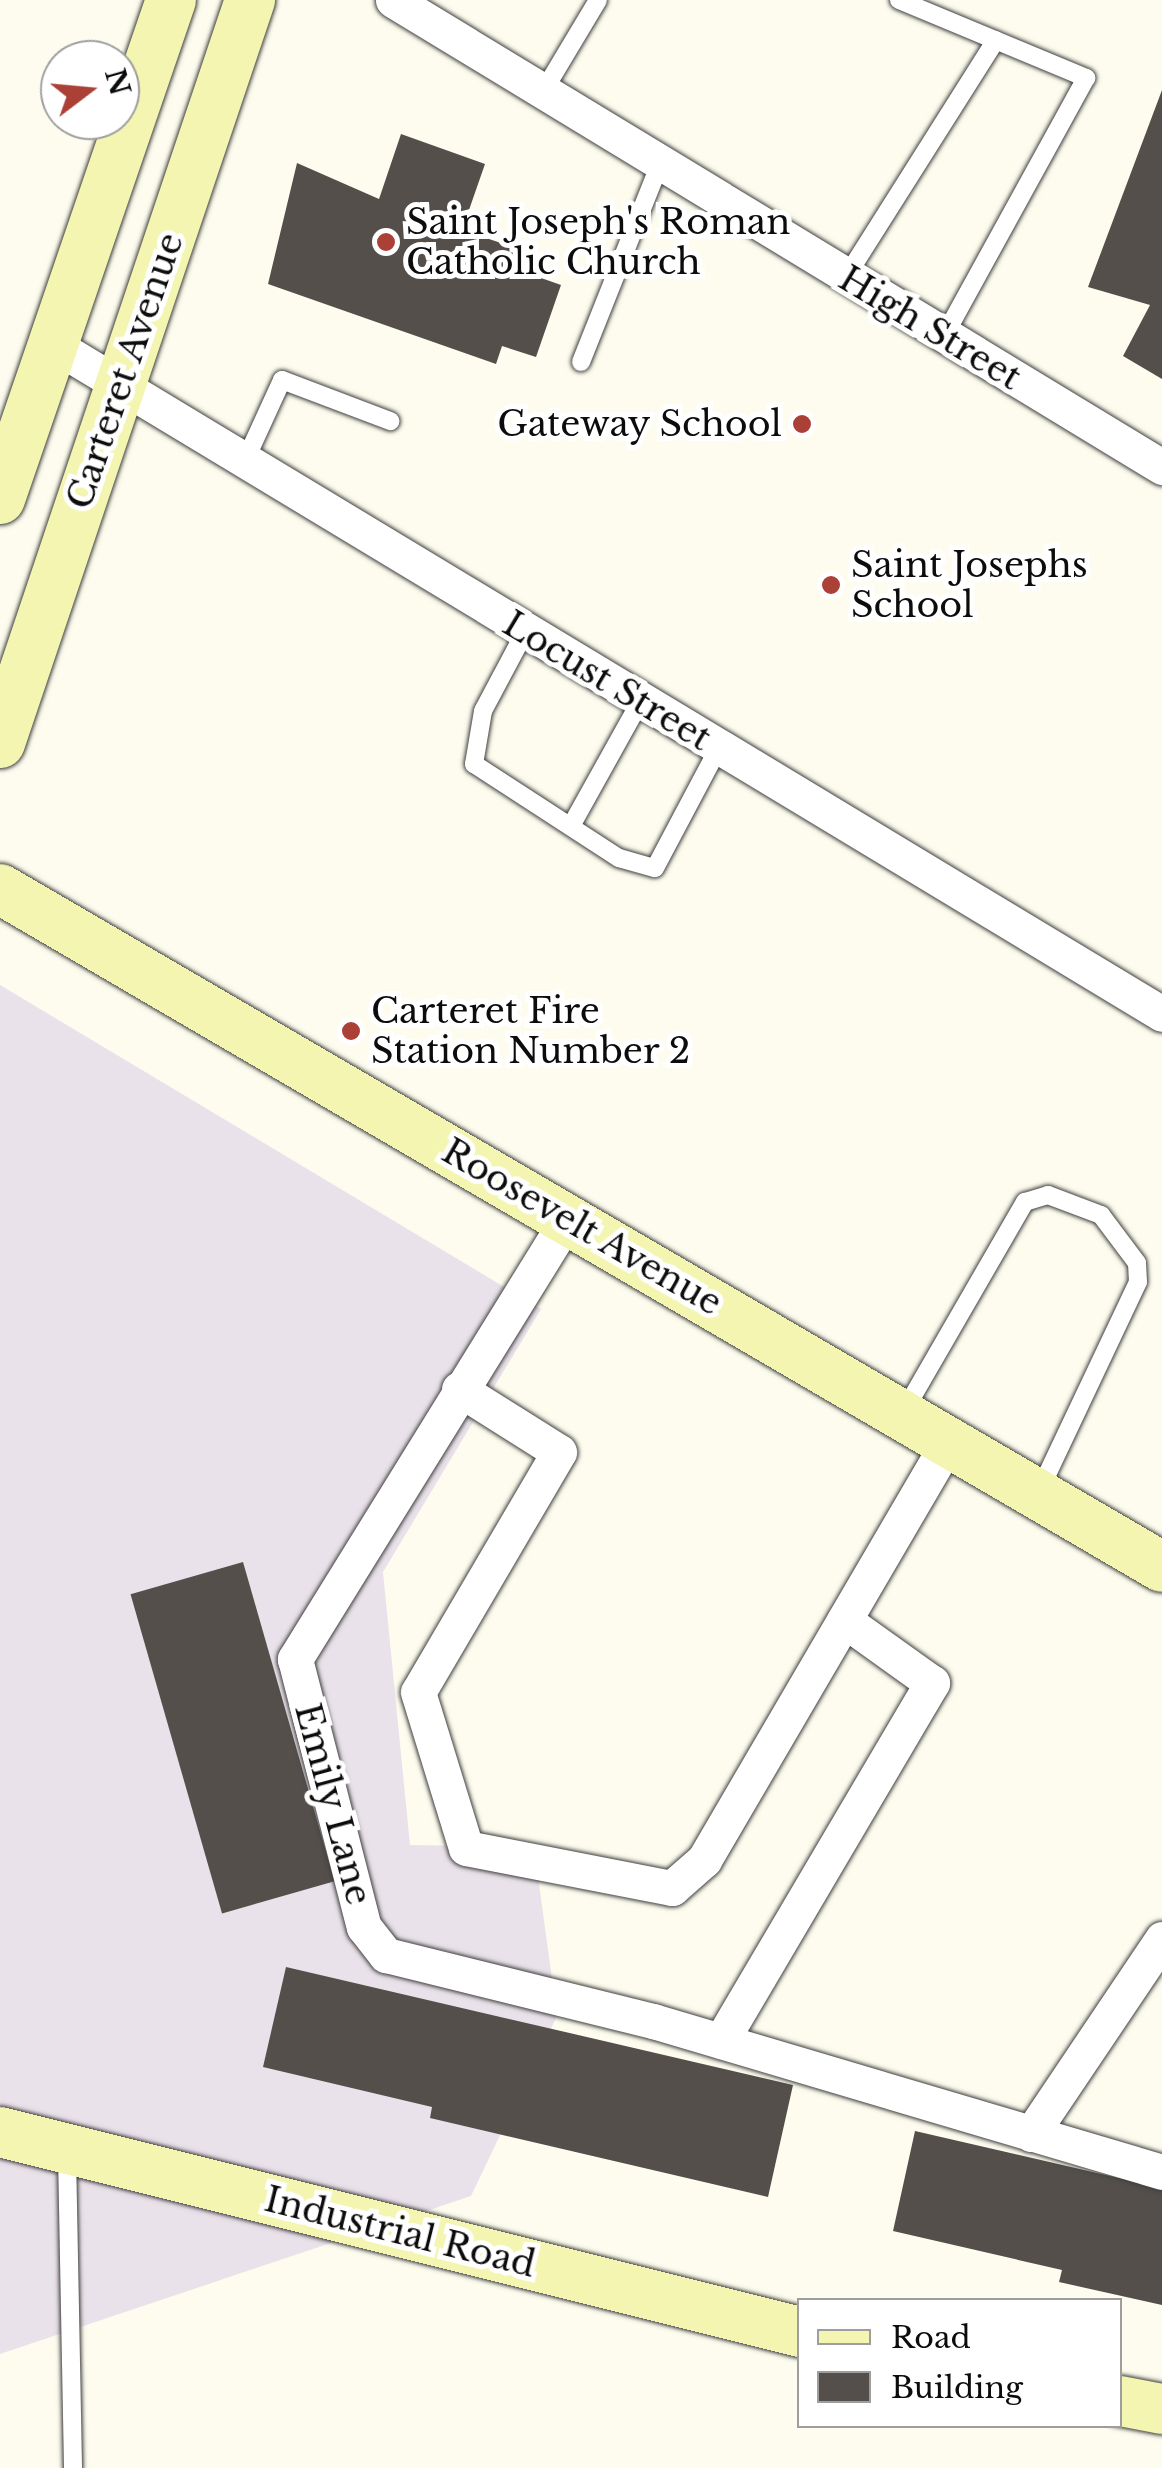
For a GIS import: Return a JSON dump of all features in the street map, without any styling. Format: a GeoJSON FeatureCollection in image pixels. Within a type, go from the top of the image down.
{"type":"FeatureCollection","features":[{"type":"Feature","properties":{"kind":"street"},"geometry":{"type":"LineString","coordinates":[[0,499],[171,0]]}},
{"type":"Feature","properties":{"kind":"street","name":"Carteret Avenue"},"geometry":{"type":"LineString","coordinates":[[0,743],[250,0]]}},
{"type":"Feature","properties":{"kind":"street","name":"High Street"},"geometry":{"type":"LineString","coordinates":[[392,0],[1162,467]]}},
{"type":"Feature","properties":{"kind":"street","name":"Locust Street"},"geometry":{"type":"LineString","coordinates":[[54,345],[1162,1014]]}},
{"type":"Feature","properties":{"kind":"street","name":"Roosevelt Avenue"},"geometry":{"type":"LineString","coordinates":[[0,889],[1162,1567]]}},
{"type":"Feature","properties":{"kind":"street","name":"Emily Lane"},"geometry":{"type":"LineString","coordinates":[[568,1218],[295,1659],[364,1926],[386,1955],[721,2040],[1152,2170]]}},
{"type":"Feature","properties":{"kind":"street"},"geometry":{"type":"LineString","coordinates":[[459,1389],[558,1452],[418,1692],[466,1848],[672,1888],[704,1860],[949,1441]]}},
{"type":"Feature","properties":{"kind":"street"},"geometry":{"type":"LineString","coordinates":[[721,2040],[932,1683],[844,1620]]}},
{"type":"Feature","properties":{"kind":"street"},"geometry":{"type":"LineString","coordinates":[[1031,2134],[1162,1940]]}},
{"type":"Feature","properties":{"kind":"street","name":"Industrial Road"},"geometry":{"type":"LineString","coordinates":[[0,2132],[797,2331]]}},
{"type":"Feature","properties":{"kind":"street"},"geometry":{"type":"LineString","coordinates":[[1152,2170],[1162,2139]]}},
{"type":"Feature","properties":{"kind":"street"},"geometry":{"type":"LineString","coordinates":[[1122,2401],[1162,2409]]}},
{"type":"Feature","properties":{"kind":"lane"},"geometry":{"type":"LineString","coordinates":[[543,92],[598,0]]}},
{"type":"Feature","properties":{"kind":"lane"},"geometry":{"type":"LineString","coordinates":[[899,0],[1086,78],[944,336]]}},
{"type":"Feature","properties":{"kind":"lane"},"geometry":{"type":"LineString","coordinates":[[846,277],[996,40]]}},
{"type":"Feature","properties":{"kind":"lane"},"geometry":{"type":"LineString","coordinates":[[581,362],[660,163]]}},
{"type":"Feature","properties":{"kind":"lane"},"geometry":{"type":"LineString","coordinates":[[244,461],[282,380],[390,421]]}},
{"type":"Feature","properties":{"kind":"lane"},"geometry":{"type":"LineString","coordinates":[[525,632],[483,710],[474,764],[644,872],[655,868],[718,749]]}},
{"type":"Feature","properties":{"kind":"lane"},"geometry":{"type":"LineString","coordinates":[[571,826],[640,702]]}},
{"type":"Feature","properties":{"kind":"lane"},"geometry":{"type":"LineString","coordinates":[[902,1414],[1026,1202],[1048,1195],[1101,1214],[1137,1263],[1138,1282],[1038,1494]]}},
{"type":"Feature","properties":{"kind":"lane"},"geometry":{"type":"LineString","coordinates":[[67,2149],[72,2468]]}},
{"type":"Feature","properties":{"kind":"shaded area"},"geometry":{"type":"Polygon","coordinates":[[[0,985],[541,1309],[383,1572],[410,1845],[534,1847],[557,2016],[471,2196],[0,2354],[0,985]]]}},
{"type":"Feature","properties":{"kind":"building"},"geometry":{"type":"Polygon","coordinates":[[[1162,90],[1162,379],[1123,356],[1150,305],[1088,287],[1162,90]]]}},
{"type":"Feature","properties":{"kind":"building","name":"Saint Joseph's Roman Catholic Church"},"geometry":{"type":"Polygon","coordinates":[[[401,134],[485,164],[462,230],[534,254],[527,273],[561,285],[536,357],[502,346],[496,364],[268,284],[297,163],[379,199],[401,134]]]}},
{"type":"Feature","properties":{"kind":"building"},"geometry":{"type":"Polygon","coordinates":[[[243,1562],[335,1881],[222,1913],[131,1594],[243,1562]]]}},
{"type":"Feature","properties":{"kind":"building"},"geometry":{"type":"Polygon","coordinates":[[[286,1967],[793,2085],[768,2197],[430,2118],[432,2107],[263,2067],[286,1967]]]}},
{"type":"Feature","properties":{"kind":"building"},"geometry":{"type":"Polygon","coordinates":[[[915,2131],[1162,2188],[1162,2305],[1059,2282],[1062,2270],[893,2231],[915,2131]]]}},
{"type":"Feature","properties":{"kind":"place","name":"Saint Joseph's Roman Catholic Church"},"geometry":{"type":"Point","coordinates":[386,242]}},
{"type":"Feature","properties":{"kind":"place","name":"Gateway School"},"geometry":{"type":"Point","coordinates":[802,424]}},
{"type":"Feature","properties":{"kind":"place","name":"Saint Josephs School"},"geometry":{"type":"Point","coordinates":[831,585]}},
{"type":"Feature","properties":{"kind":"place","name":"Carteret Fire Station Number 2"},"geometry":{"type":"Point","coordinates":[351,1031]}}]}
